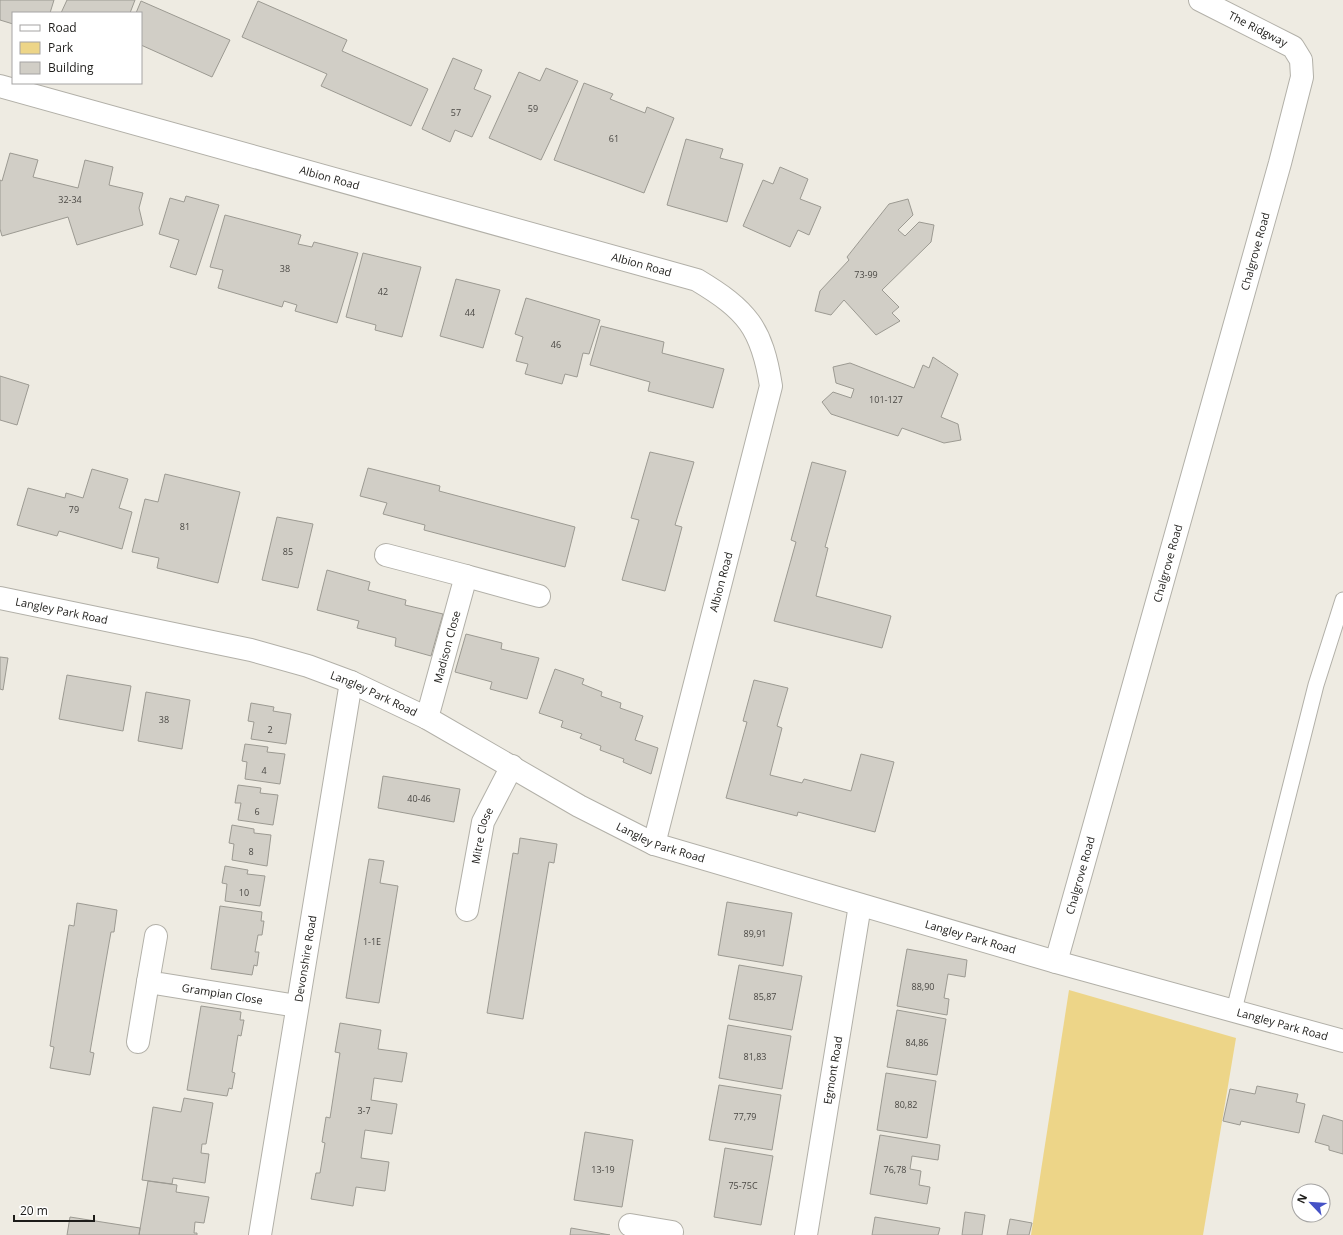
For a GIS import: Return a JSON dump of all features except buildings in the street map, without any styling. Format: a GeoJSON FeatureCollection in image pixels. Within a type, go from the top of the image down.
{"type":"FeatureCollection","features":[{"type":"Feature","properties":{"kind":"street","name":"The Ridgway"},"geometry":{"type":"LineString","coordinates":[[1200,0],[1293,47],[1301,60],[1302,77],[1280,163]]}},
{"type":"Feature","properties":{"kind":"street","name":"Albion Road"},"geometry":{"type":"LineString","coordinates":[[0,86],[697,280],[721,294],[740,310],[757,333],[767,362],[771,386],[654,844]]}},
{"type":"Feature","properties":{"kind":"street","name":"Chalgrove Road"},"geometry":{"type":"LineString","coordinates":[[1056,962],[1280,163]]}},
{"type":"Feature","properties":{"kind":"street"},"geometry":{"type":"LineString","coordinates":[[386,555],[539,596]]}},
{"type":"Feature","properties":{"kind":"street","name":"Madison Close"},"geometry":{"type":"LineString","coordinates":[[427,718],[466,576]]}},
{"type":"Feature","properties":{"kind":"street","name":"Langley Park Road"},"geometry":{"type":"LineString","coordinates":[[0,598],[251,650],[308,666],[351,682],[427,718],[579,806],[654,844],[1056,962],[1343,1041]]}},
{"type":"Feature","properties":{"kind":"street","name":"Devonshire Road"},"geometry":{"type":"LineString","coordinates":[[260,1235],[351,682]]}},
{"type":"Feature","properties":{"kind":"street","name":"Mitre Close"},"geometry":{"type":"LineString","coordinates":[[467,910],[483,822],[512,766]]}},
{"type":"Feature","properties":{"kind":"street","name":"Egmont Road"},"geometry":{"type":"LineString","coordinates":[[806,1235],[860,904]]}},
{"type":"Feature","properties":{"kind":"street"},"geometry":{"type":"LineString","coordinates":[[138,1042],[156,936]]}},
{"type":"Feature","properties":{"kind":"street","name":"Grampian Close"},"geometry":{"type":"LineString","coordinates":[[148,982],[297,1006]]}},
{"type":"Feature","properties":{"kind":"street"},"geometry":{"type":"LineString","coordinates":[[630,1225],[677,1234]]}},
{"type":"Feature","properties":{"kind":"lane"},"geometry":{"type":"LineString","coordinates":[[1234,1010],[1316,685],[1343,600]]}},
{"type":"Feature","properties":{"kind":"green space"},"geometry":{"type":"Polygon","coordinates":[[[1069,990],[1236,1038],[1203,1235],[1031,1235],[1069,990]]]}}]}
